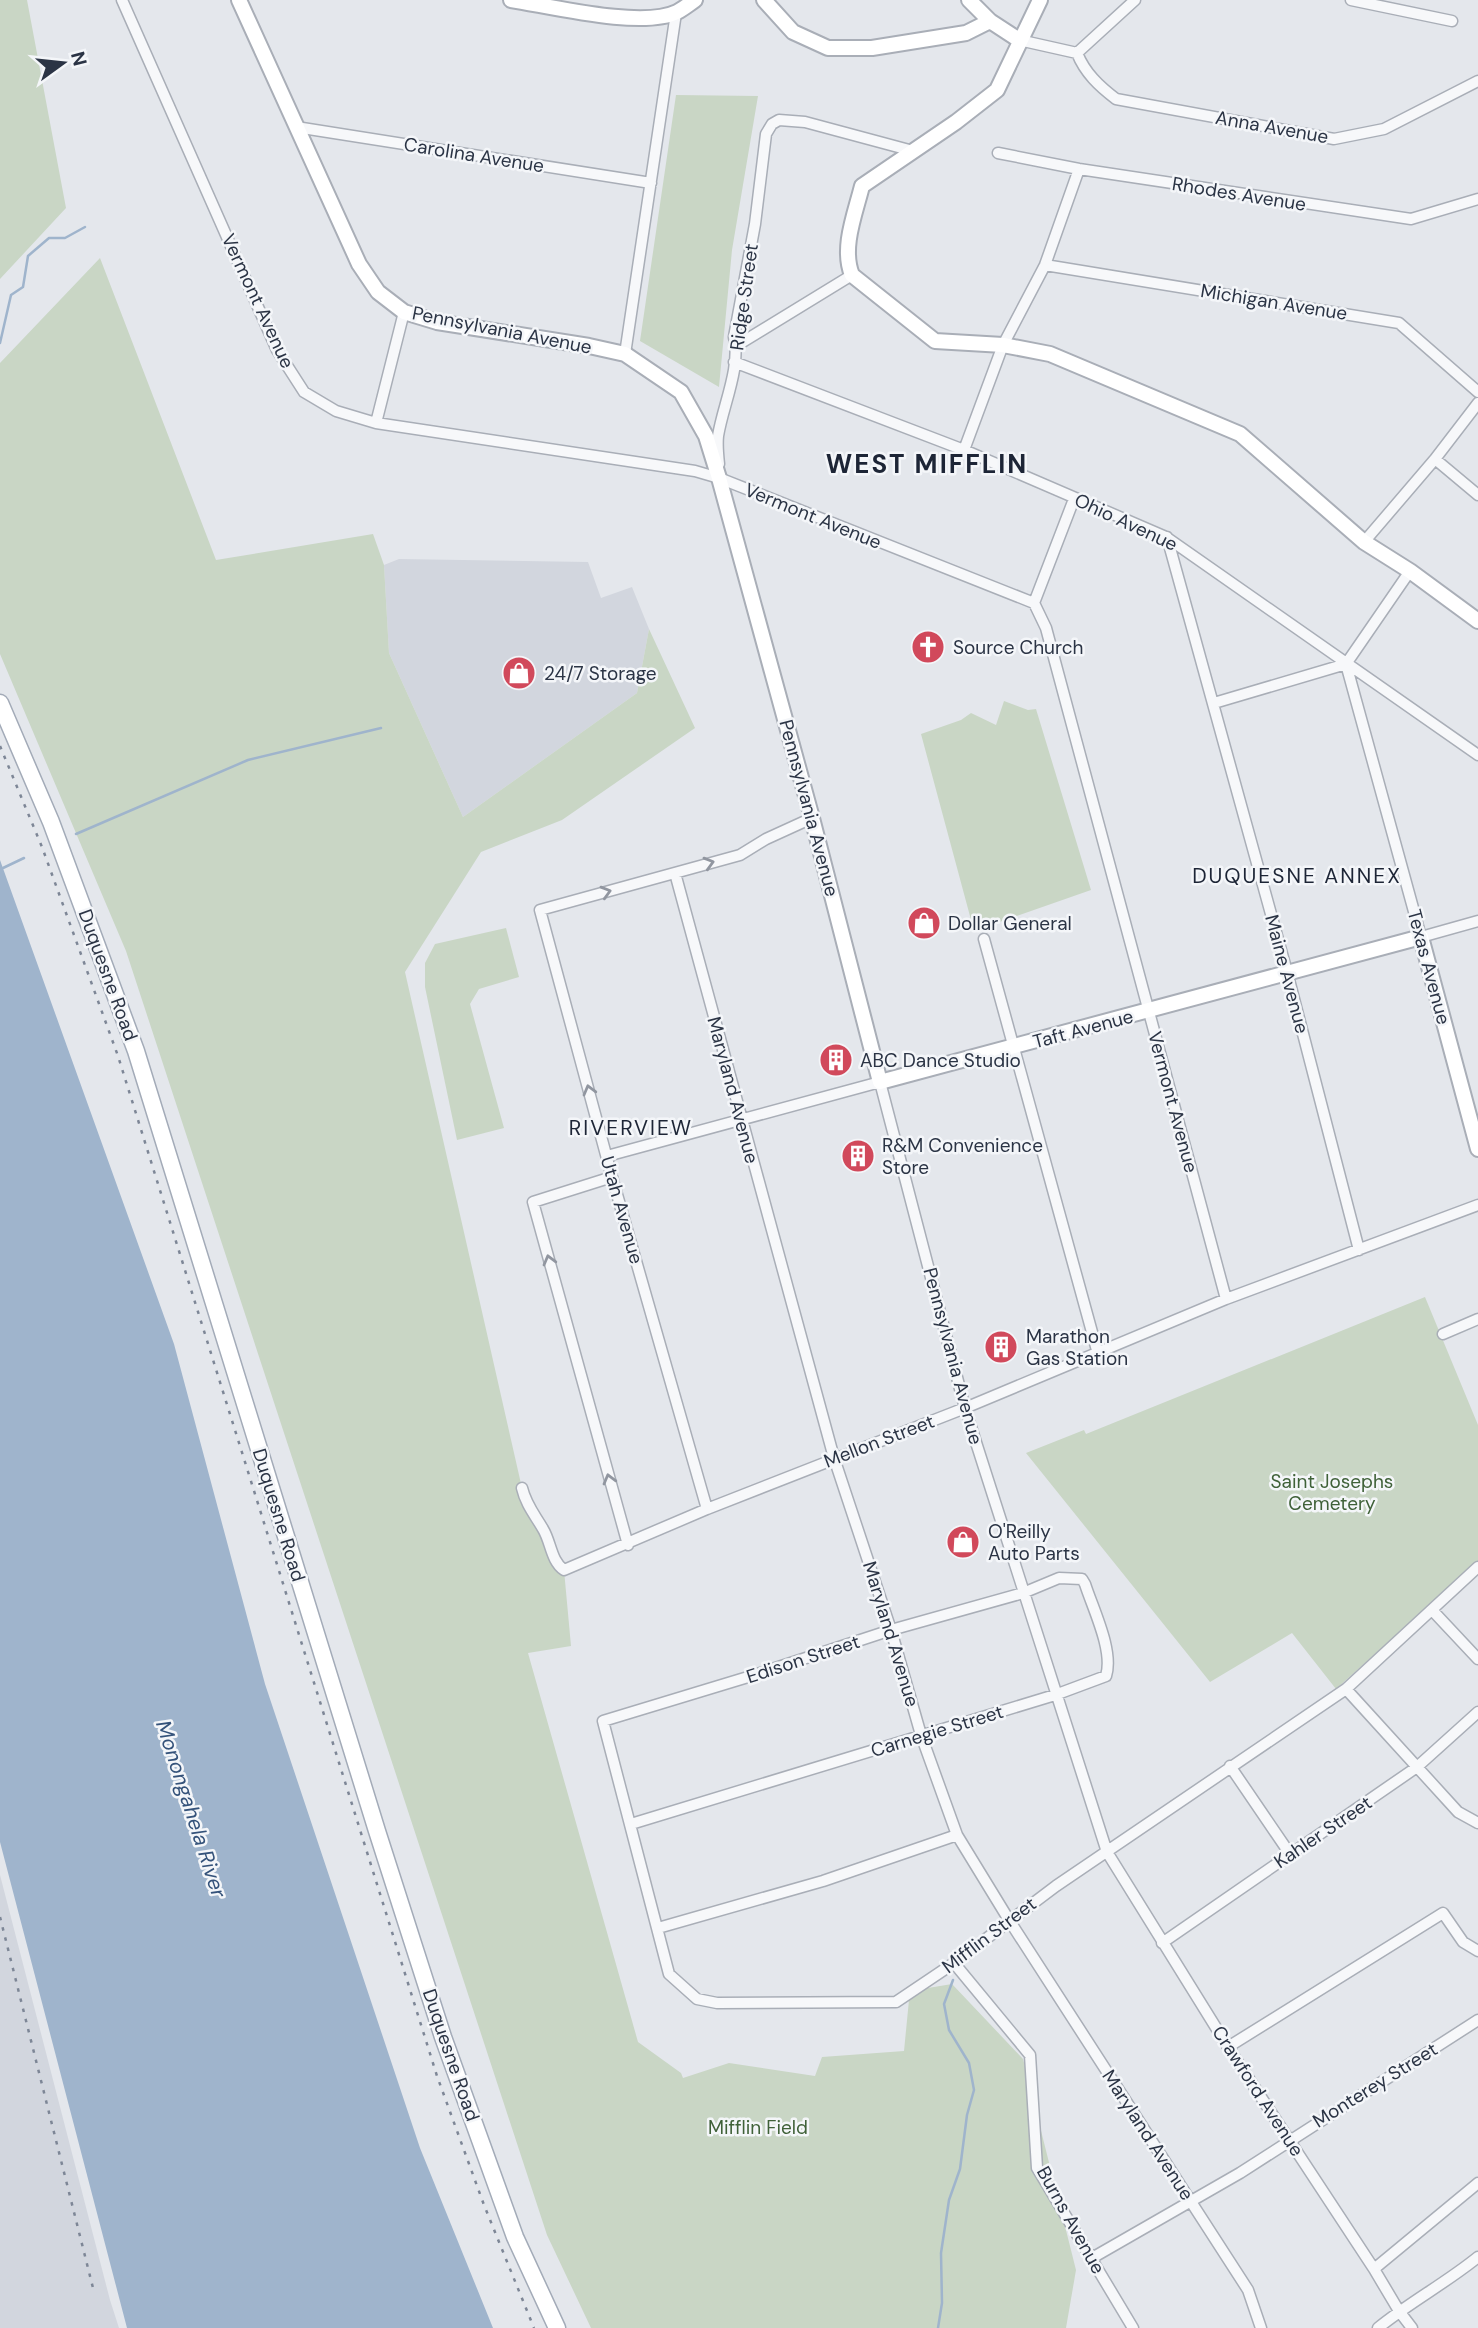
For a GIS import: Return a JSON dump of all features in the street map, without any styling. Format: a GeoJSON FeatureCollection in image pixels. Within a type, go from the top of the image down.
{"type":"FeatureCollection","features":[{"type":"Feature","properties":{"kind":"main road","name":"Duquesne Road"},"geometry":{"type":"LineString","coordinates":[[0,703],[51,822],[136,1051],[443,2037],[515,2237],[557,2328]]}},
{"type":"Feature","properties":{"kind":"street","name":"Vermont Avenue"},"geometry":{"type":"LineString","coordinates":[[122,0],[278,350],[304,392],[336,411],[376,423],[692,471],[719,478],[1034,603],[1046,628],[1226,1299]]}},
{"type":"Feature","properties":{"kind":"street","name":"Pennsylvania Avenue"},"geometry":{"type":"LineString","coordinates":[[239,0],[359,264],[379,292],[404,312],[437,322],[625,354],[681,391],[706,436],[812,818],[965,1408],[1107,1852]]}},
{"type":"Feature","properties":{"kind":"street"},"geometry":{"type":"LineString","coordinates":[[511,0],[621,18],[651,18],[676,13],[695,0]]}},
{"type":"Feature","properties":{"kind":"street"},"geometry":{"type":"LineString","coordinates":[[764,0],[793,32],[828,48],[872,48],[966,33],[990,21]]}},
{"type":"Feature","properties":{"kind":"street"},"geometry":{"type":"LineString","coordinates":[[970,0],[990,21],[1019,40],[1077,53],[1135,0]]}},
{"type":"Feature","properties":{"kind":"street"},"geometry":{"type":"LineString","coordinates":[[1040,0],[997,90],[956,122],[862,186],[847,263],[852,275],[935,341],[1003,345],[1050,354],[1240,434],[1364,542],[1478,621]]}},
{"type":"Feature","properties":{"kind":"street"},"geometry":{"type":"LineString","coordinates":[[1351,0],[1452,21]]}},
{"type":"Feature","properties":{"kind":"street"},"geometry":{"type":"LineString","coordinates":[[625,354],[676,13]]}},
{"type":"Feature","properties":{"kind":"street","name":"Anna Avenue"},"geometry":{"type":"LineString","coordinates":[[1077,53],[1097,85],[1116,99],[1334,139],[1384,129],[1478,81]]}},
{"type":"Feature","properties":{"kind":"street","name":"Ridge Street"},"geometry":{"type":"LineString","coordinates":[[719,478],[718,438],[734,362],[734,337],[755,224],[766,134],[772,124],[779,120],[805,122],[913,151]]}},
{"type":"Feature","properties":{"kind":"street","name":"Carolina Avenue"},"geometry":{"type":"LineString","coordinates":[[296,127],[651,183]]}},
{"type":"Feature","properties":{"kind":"street","name":"Rhodes Avenue"},"geometry":{"type":"LineString","coordinates":[[998,153],[1079,169],[1411,219],[1478,198]]}},
{"type":"Feature","properties":{"kind":"street"},"geometry":{"type":"LineString","coordinates":[[964,450],[1003,345],[1045,265],[1079,169]]}},
{"type":"Feature","properties":{"kind":"street","name":"Michigan Avenue"},"geometry":{"type":"LineString","coordinates":[[1045,265],[1399,323],[1478,392]]}},
{"type":"Feature","properties":{"kind":"street"},"geometry":{"type":"LineString","coordinates":[[736,346],[852,275]]}},
{"type":"Feature","properties":{"kind":"street"},"geometry":{"type":"LineString","coordinates":[[376,423],[404,312]]}},
{"type":"Feature","properties":{"kind":"street","name":"Ohio Avenue"},"geometry":{"type":"LineString","coordinates":[[734,362],[964,450],[1166,537],[1478,755]]}},
{"type":"Feature","properties":{"kind":"street"},"geometry":{"type":"LineString","coordinates":[[1364,542],[1435,459],[1478,403]]}},
{"type":"Feature","properties":{"kind":"street"},"geometry":{"type":"LineString","coordinates":[[1435,459],[1478,495]]}},
{"type":"Feature","properties":{"kind":"street"},"geometry":{"type":"LineString","coordinates":[[1034,603],[1074,499]]}},
{"type":"Feature","properties":{"kind":"street","name":"Maine Avenue"},"geometry":{"type":"LineString","coordinates":[[1166,537],[1287,972],[1359,1250]]}},
{"type":"Feature","properties":{"kind":"street"},"geometry":{"type":"LineString","coordinates":[[1214,703],[1346,664],[1409,571]]}},
{"type":"Feature","properties":{"kind":"street","name":"Texas Avenue"},"geometry":{"type":"LineString","coordinates":[[1346,664],[1478,1149]]}},
{"type":"Feature","properties":{"kind":"street"},"geometry":{"type":"LineString","coordinates":[[675,873],[744,852],[812,818]]}},
{"type":"Feature","properties":{"kind":"street","name":"Utah Avenue"},"geometry":{"type":"LineString","coordinates":[[675,873],[540,910],[612,1177],[707,1509]]}},
{"type":"Feature","properties":{"kind":"street","name":"Maryland Avenue"},"geometry":{"type":"LineString","coordinates":[[675,873],[834,1458],[891,1630],[921,1735],[957,1835],[1248,2290],[1261,2328]]}},
{"type":"Feature","properties":{"kind":"street","name":"Taft Avenue"},"geometry":{"type":"LineString","coordinates":[[607,1156],[1478,921]]}},
{"type":"Feature","properties":{"kind":"street"},"geometry":{"type":"LineString","coordinates":[[984,939],[1098,1354]]}},
{"type":"Feature","properties":{"kind":"street"},"geometry":{"type":"LineString","coordinates":[[612,1177],[533,1202],[628,1545]]}},
{"type":"Feature","properties":{"kind":"street","name":"Mellon Street"},"geometry":{"type":"LineString","coordinates":[[522,1488],[532,1514],[544,1529],[558,1566],[564,1570],[628,1545],[707,1509],[1098,1354],[1226,1299],[1478,1206]]}},
{"type":"Feature","properties":{"kind":"street"},"geometry":{"type":"LineString","coordinates":[[1443,1334],[1478,1319]]}},
{"type":"Feature","properties":{"kind":"street","name":"Mifflin Street"},"geometry":{"type":"LineString","coordinates":[[603,1721],[669,1974],[697,1998],[718,2003],[896,2002],[1230,1766],[1346,1689],[1478,1567]]}},
{"type":"Feature","properties":{"kind":"street","name":"Carnegie Street"},"geometry":{"type":"LineString","coordinates":[[631,1824],[1055,1695],[1106,1676],[1109,1667],[1107,1650],[1082,1579],[1059,1578],[1043,1585]]}},
{"type":"Feature","properties":{"kind":"street","name":"Edison Street"},"geometry":{"type":"LineString","coordinates":[[603,1721],[1043,1585]]}},
{"type":"Feature","properties":{"kind":"street"},"geometry":{"type":"LineString","coordinates":[[1432,1610],[1478,1660]]}},
{"type":"Feature","properties":{"kind":"street"},"geometry":{"type":"LineString","coordinates":[[1346,1689],[1458,1812],[1478,1823]]}},
{"type":"Feature","properties":{"kind":"street","name":"Kahler Street"},"geometry":{"type":"LineString","coordinates":[[1162,1943],[1417,1767],[1478,1712]]}},
{"type":"Feature","properties":{"kind":"street"},"geometry":{"type":"LineString","coordinates":[[1230,1766],[1290,1854]]}},
{"type":"Feature","properties":{"kind":"street"},"geometry":{"type":"LineString","coordinates":[[658,1928],[823,1881],[957,1835]]}},
{"type":"Feature","properties":{"kind":"street","name":"Crawford Avenue"},"geometry":{"type":"LineString","coordinates":[[1107,1852],[1228,2047],[1374,2269],[1399,2312],[1412,2328]]}},
{"type":"Feature","properties":{"kind":"street"},"geometry":{"type":"LineString","coordinates":[[1228,2047],[1443,1913],[1463,1942],[1478,1951]]}},
{"type":"Feature","properties":{"kind":"street","name":"Burns Avenue"},"geometry":{"type":"LineString","coordinates":[[954,1963],[1030,2055],[1037,2168],[1133,2328]]}},
{"type":"Feature","properties":{"kind":"street","name":"Monterey Street"},"geometry":{"type":"LineString","coordinates":[[1092,2258],[1192,2202],[1478,2020]]}},
{"type":"Feature","properties":{"kind":"street"},"geometry":{"type":"LineString","coordinates":[[1374,2269],[1478,2183]]}},
{"type":"Feature","properties":{"kind":"street"},"geometry":{"type":"LineString","coordinates":[[1378,2328],[1478,2257]]}},
{"type":"Feature","properties":{"kind":"shaded area","name":"24/7 Storage"},"geometry":{"type":"Polygon","coordinates":[[[399,559],[588,562],[601,598],[632,587],[649,629],[637,693],[463,817],[389,653],[384,565],[399,559]]]}},
{"type":"Feature","properties":{"kind":"shaded area"},"geometry":{"type":"Polygon","coordinates":[[[0,1875],[110,2300],[119,2328],[0,2328],[0,1875]]]}},
{"type":"Feature","properties":{"kind":"green space"},"geometry":{"type":"Polygon","coordinates":[[[0,0],[27,0],[66,208],[0,279],[0,0]]]}},
{"type":"Feature","properties":{"kind":"green space"},"geometry":{"type":"Polygon","coordinates":[[[676,95],[758,96],[732,250],[719,387],[640,341],[676,95]]]}},
{"type":"Feature","properties":{"kind":"green space","name":"Mifflin Field"},"geometry":{"type":"Polygon","coordinates":[[[100,258],[216,560],[373,534],[384,565],[389,653],[463,817],[637,693],[649,629],[695,728],[562,820],[481,852],[405,972],[524,1497],[564,1570],[571,1646],[528,1653],[638,2042],[681,2073],[683,2078],[729,2063],[815,2076],[822,2057],[904,2051],[909,2000],[922,1989],[952,1984],[1023,2059],[1076,2270],[1066,2328],[591,2328],[547,2235],[126,951],[0,654],[0,363],[100,258]]]}},
{"type":"Feature","properties":{"kind":"green space"},"geometry":{"type":"Polygon","coordinates":[[[1004,701],[1028,710],[1036,709],[1091,890],[974,931],[921,734],[961,720],[971,713],[996,725],[1004,701]]]}},
{"type":"Feature","properties":{"kind":"green space"},"geometry":{"type":"Polygon","coordinates":[[[506,928],[519,977],[479,989],[470,1004],[504,1128],[457,1140],[425,987],[425,963],[435,944],[506,928]]]}},
{"type":"Feature","properties":{"kind":"green space","name":"Saint Josephs Cemetery"},"geometry":{"type":"Polygon","coordinates":[[[1425,1297],[1478,1425],[1478,1561],[1336,1689],[1292,1633],[1210,1682],[1026,1453],[1084,1430],[1086,1434],[1425,1297]]]}},
{"type":"Feature","properties":{"kind":"water","name":"Monongahela River"},"geometry":{"type":"Polygon","coordinates":[[[0,860],[174,1344],[265,1684],[420,2148],[493,2328],[127,2328],[0,1842],[0,860]]]}},
{"type":"Feature","properties":{"kind":"waterway"},"geometry":{"type":"LineString","coordinates":[[0,343],[11,295],[23,287],[28,256],[49,238],[65,238],[85,227]]}},
{"type":"Feature","properties":{"kind":"waterway"},"geometry":{"type":"LineString","coordinates":[[76,834],[248,760],[381,728]]}},
{"type":"Feature","properties":{"kind":"waterway"},"geometry":{"type":"LineString","coordinates":[[3,868],[24,858]]}},
{"type":"Feature","properties":{"kind":"waterway"},"geometry":{"type":"LineString","coordinates":[[938,2328],[942,2303],[941,2253],[949,2200],[960,2169],[967,2115],[974,2090],[969,2063],[949,2030],[944,2004],[953,1980]]}},
{"type":"Feature","properties":{"kind":"railway"},"geometry":{"type":"LineString","coordinates":[[0,746],[42,847],[118,1056],[437,2076],[484,2205],[534,2328]]}},
{"type":"Feature","properties":{"kind":"railway"},"geometry":{"type":"LineString","coordinates":[[0,1917],[93,2288]]}},
{"type":"Feature","properties":{"kind":"place","name":"Source Church"},"geometry":{"type":"Point","coordinates":[928,647]}},
{"type":"Feature","properties":{"kind":"place","name":"24/7 Storage"},"geometry":{"type":"Point","coordinates":[519,673]}},
{"type":"Feature","properties":{"kind":"place","name":"Dollar General"},"geometry":{"type":"Point","coordinates":[924,923]}},
{"type":"Feature","properties":{"kind":"place","name":"ABC Dance Studio"},"geometry":{"type":"Point","coordinates":[836,1060]}},
{"type":"Feature","properties":{"kind":"place","name":"R&M Convenience Store"},"geometry":{"type":"Point","coordinates":[858,1156]}},
{"type":"Feature","properties":{"kind":"place","name":"Marathon Gas Station"},"geometry":{"type":"Point","coordinates":[1001,1347]}},
{"type":"Feature","properties":{"kind":"place","name":"O'Reilly Auto Parts"},"geometry":{"type":"Point","coordinates":[963,1542]}},
{"type":"Feature","properties":{"kind":"district","name":"WEST MIFFLIN"},"geometry":{"type":"Point","coordinates":[927,464]}},
{"type":"Feature","properties":{"kind":"district","name":"DUQUESNE ANNEX"},"geometry":{"type":"Point","coordinates":[1297,876]}},
{"type":"Feature","properties":{"kind":"district","name":"RIVERVIEW"},"geometry":{"type":"Point","coordinates":[631,1128]}}]}
